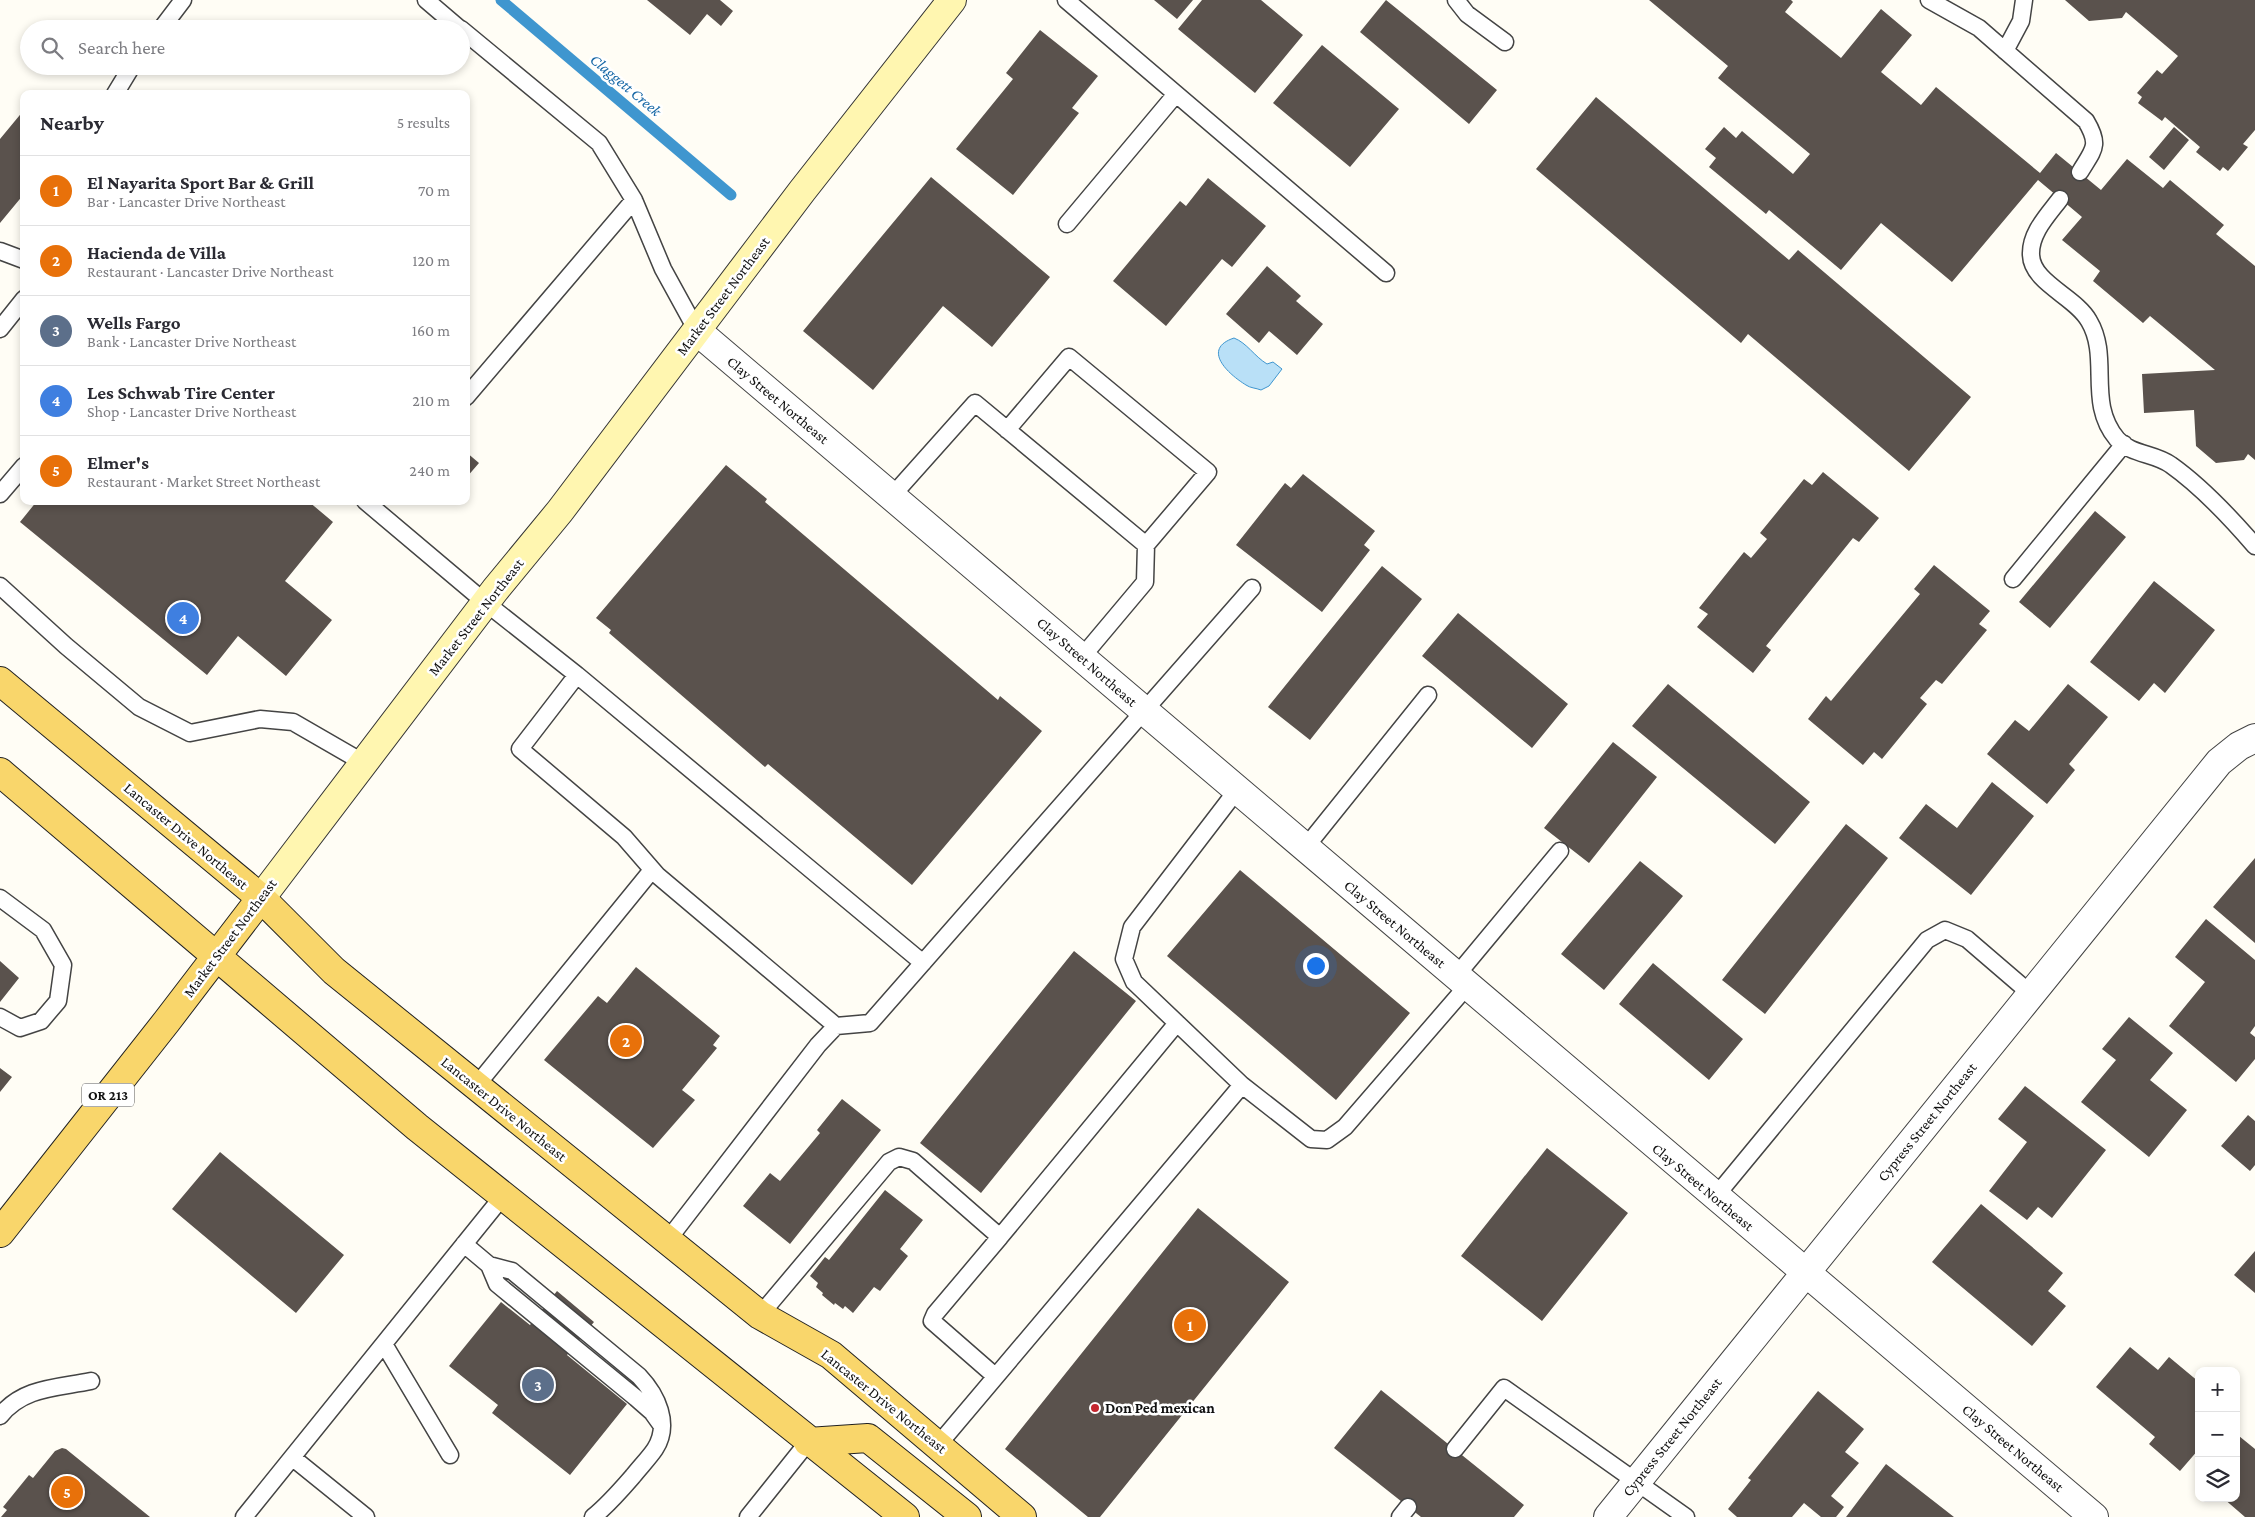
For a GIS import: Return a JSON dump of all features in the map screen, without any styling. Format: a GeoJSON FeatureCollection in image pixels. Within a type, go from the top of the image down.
{"type":"FeatureCollection","features":[{"type":"Feature","properties":{"kind":"main road","name":"Market Street Northeast"},"geometry":{"type":"LineString","coordinates":[[0,1233],[216,957],[486,603],[560,511],[802,191],[952,0]]}},
{"type":"Feature","properties":{"kind":"main road","name":"Lancaster Drive Northeast"},"geometry":{"type":"LineString","coordinates":[[0,682],[260,898],[334,971],[760,1316],[831,1355],[1022,1517]]}},
{"type":"Feature","properties":{"kind":"main road"},"geometry":{"type":"LineString","coordinates":[[0,772],[417,1127],[808,1442],[905,1517]]}},
{"type":"Feature","properties":{"kind":"main road"},"geometry":{"type":"LineString","coordinates":[[808,1442],[868,1438],[967,1517]]}},
{"type":"Feature","properties":{"kind":"street","name":"Clay Street Northeast"},"geometry":{"type":"LineString","coordinates":[[697,331],[1805,1274],[2094,1517]]}},
{"type":"Feature","properties":{"kind":"street","name":"Cypress Street Northeast"},"geometry":{"type":"LineString","coordinates":[[1608,1517],[2219,762],[2239,746],[2255,738]]}},
{"type":"Feature","properties":{"kind":"lane"},"geometry":{"type":"LineString","coordinates":[[168,20],[183,0]]}},
{"type":"Feature","properties":{"kind":"lane"},"geometry":{"type":"LineString","coordinates":[[426,0],[450,20]]}},
{"type":"Feature","properties":{"kind":"lane"},"geometry":{"type":"LineString","coordinates":[[1066,0],[1386,273]]}},
{"type":"Feature","properties":{"kind":"lane"},"geometry":{"type":"LineString","coordinates":[[1456,0],[1467,14],[1505,42]]}},
{"type":"Feature","properties":{"kind":"lane"},"geometry":{"type":"LineString","coordinates":[[1929,0],[1979,28],[2086,122],[2094,135],[2094,147],[2080,172]]}},
{"type":"Feature","properties":{"kind":"lane"},"geometry":{"type":"LineString","coordinates":[[2005,51],[2021,21],[2024,0]]}},
{"type":"Feature","properties":{"kind":"lane"},"geometry":{"type":"LineString","coordinates":[[470,36],[599,144],[634,200],[663,269],[697,331]]}},
{"type":"Feature","properties":{"kind":"lane"},"geometry":{"type":"LineString","coordinates":[[117,90],[127,75]]}},
{"type":"Feature","properties":{"kind":"lane"},"geometry":{"type":"LineString","coordinates":[[1067,224],[1176,94]]}},
{"type":"Feature","properties":{"kind":"lane"},"geometry":{"type":"LineString","coordinates":[[2060,198],[2034,235],[2031,255],[2037,274],[2062,293],[2089,319],[2099,344],[2100,406],[2106,424],[2118,441],[2136,452],[2169,463],[2199,488],[2255,546]]}},
{"type":"Feature","properties":{"kind":"lane"},"geometry":{"type":"LineString","coordinates":[[470,392],[634,200]]}},
{"type":"Feature","properties":{"kind":"lane"},"geometry":{"type":"LineString","coordinates":[[0,251],[20,258]]}},
{"type":"Feature","properties":{"kind":"lane"},"geometry":{"type":"LineString","coordinates":[[0,329],[20,304]]}},
{"type":"Feature","properties":{"kind":"lane"},"geometry":{"type":"LineString","coordinates":[[1007,430],[1069,357],[1208,472],[1146,545],[1145,582],[1082,657]]}},
{"type":"Feature","properties":{"kind":"lane"},"geometry":{"type":"LineString","coordinates":[[892,496],[975,403],[1146,545]]}},
{"type":"Feature","properties":{"kind":"lane"},"geometry":{"type":"LineString","coordinates":[[2013,578],[2124,444]]}},
{"type":"Feature","properties":{"kind":"lane"},"geometry":{"type":"LineString","coordinates":[[0,494],[20,471]]}},
{"type":"Feature","properties":{"kind":"lane"},"geometry":{"type":"LineString","coordinates":[[370,505],[486,603],[578,675],[922,963]]}},
{"type":"Feature","properties":{"kind":"lane"},"geometry":{"type":"LineString","coordinates":[[0,586],[66,646],[139,707],[190,732],[260,719],[293,722],[364,764]]}},
{"type":"Feature","properties":{"kind":"lane"},"geometry":{"type":"LineString","coordinates":[[667,1241],[818,1045],[836,1026],[870,1023],[1252,588]]}},
{"type":"Feature","properties":{"kind":"lane"},"geometry":{"type":"LineString","coordinates":[[578,675],[520,749],[624,837],[652,870],[836,1026]]}},
{"type":"Feature","properties":{"kind":"lane"},"geometry":{"type":"LineString","coordinates":[[1305,848],[1428,695]]}},
{"type":"Feature","properties":{"kind":"lane"},"geometry":{"type":"LineString","coordinates":[[1237,790],[1132,928],[1124,959],[1134,982],[1242,1085],[1311,1139],[1327,1140],[1345,1127],[1461,981],[1560,851]]}},
{"type":"Feature","properties":{"kind":"lane"},"geometry":{"type":"LineString","coordinates":[[476,1086],[652,870]]}},
{"type":"Feature","properties":{"kind":"lane"},"geometry":{"type":"LineString","coordinates":[[0,898],[43,930],[63,965],[58,1001],[41,1021],[20,1028],[0,1017]]}},
{"type":"Feature","properties":{"kind":"lane"},"geometry":{"type":"LineString","coordinates":[[1715,1197],[1927,940],[1945,930],[1967,939],[2031,994]]}},
{"type":"Feature","properties":{"kind":"lane"},"geometry":{"type":"LineString","coordinates":[[995,1376],[932,1321],[934,1314],[1177,1023]]}},
{"type":"Feature","properties":{"kind":"lane"},"geometry":{"type":"LineString","coordinates":[[938,1445],[1242,1085]]}},
{"type":"Feature","properties":{"kind":"lane"},"geometry":{"type":"LineString","coordinates":[[760,1316],[889,1162],[899,1158],[913,1161],[1000,1237]]}},
{"type":"Feature","properties":{"kind":"lane"},"geometry":{"type":"LineString","coordinates":[[244,1517],[504,1196]]}},
{"type":"Feature","properties":{"kind":"lane"},"geometry":{"type":"LineString","coordinates":[[464,1244],[489,1265],[497,1284],[636,1398],[652,1412],[662,1426],[656,1448],[610,1503],[593,1517]]}},
{"type":"Feature","properties":{"kind":"lane"},"geometry":{"type":"LineString","coordinates":[[384,1344],[450,1455]]}},
{"type":"Feature","properties":{"kind":"lane"},"geometry":{"type":"LineString","coordinates":[[0,1416],[18,1398],[36,1392],[91,1381]]}},
{"type":"Feature","properties":{"kind":"lane"},"geometry":{"type":"LineString","coordinates":[[1455,1449],[1504,1388],[1559,1429],[1637,1481],[1686,1517]]}},
{"type":"Feature","properties":{"kind":"lane"},"geometry":{"type":"LineString","coordinates":[[748,1517],[808,1442]]}},
{"type":"Feature","properties":{"kind":"lane"},"geometry":{"type":"LineString","coordinates":[[293,1458],[366,1517]]}},
{"type":"Feature","properties":{"kind":"water"},"geometry":{"type":"Polygon","coordinates":[[[1234,338],[1243,343],[1267,364],[1273,362],[1282,369],[1269,386],[1261,390],[1249,387],[1232,375],[1221,362],[1219,348],[1234,338]]]}},
{"type":"Feature","properties":{"kind":"building"},"geometry":{"type":"Polygon","coordinates":[[[647,0],[720,0],[733,11],[721,26],[707,14],[690,35],[647,0]]]}},
{"type":"Feature","properties":{"kind":"building"},"geometry":{"type":"Polygon","coordinates":[[[1154,0],[1193,0],[1177,19],[1154,0]]]}},
{"type":"Feature","properties":{"kind":"building"},"geometry":{"type":"Polygon","coordinates":[[[1202,0],[1261,0],[1303,35],[1255,93],[1178,29],[1202,0]]]}},
{"type":"Feature","properties":{"kind":"building"},"geometry":{"type":"Polygon","coordinates":[[[1386,0],[1497,90],[1469,124],[1360,32],[1386,0]]]}},
{"type":"Feature","properties":{"kind":"building"},"geometry":{"type":"Polygon","coordinates":[[[1649,0],[1791,0],[1793,2],[1785,12],[1841,58],[1881,9],[1912,35],[1881,72],[1921,105],[1936,87],[2040,173],[2056,153],[2101,190],[2127,159],[2163,188],[2170,180],[2224,225],[2216,234],[2255,266],[2255,460],[2248,454],[2244,460],[2216,463],[2196,446],[2194,410],[2144,413],[2142,374],[2215,370],[2150,316],[2143,323],[2093,281],[2100,271],[2062,240],[2082,217],[2038,180],[1952,282],[1881,223],[1841,270],[1769,210],[1766,214],[1709,167],[1716,158],[1705,149],[1724,127],[1736,138],[1742,131],[1793,174],[1810,154],[1718,78],[1728,66],[1649,0]]]}},
{"type":"Feature","properties":{"kind":"building"},"geometry":{"type":"Polygon","coordinates":[[[2065,0],[2255,0],[2255,130],[2243,144],[2248,147],[2228,171],[2223,167],[2220,171],[2196,152],[2200,147],[2165,117],[2162,121],[2138,103],[2142,97],[2137,93],[2157,70],[2162,74],[2178,56],[2126,12],[2122,18],[2089,21],[2065,0]]]}},
{"type":"Feature","properties":{"kind":"building"},"geometry":{"type":"Polygon","coordinates":[[[1040,30],[1098,76],[1072,108],[1079,113],[1013,195],[956,149],[1013,79],[1006,73],[1040,30]]]}},
{"type":"Feature","properties":{"kind":"building"},"geometry":{"type":"Polygon","coordinates":[[[1322,45],[1399,109],[1350,167],[1273,103],[1322,45]]]}},
{"type":"Feature","properties":{"kind":"building"},"geometry":{"type":"Polygon","coordinates":[[[1596,97],[1789,260],[1798,250],[1971,397],[1909,471],[1748,334],[1741,343],[1536,169],[1596,97]]]}},
{"type":"Feature","properties":{"kind":"building"},"geometry":{"type":"Polygon","coordinates":[[[20,115],[20,199],[0,223],[0,139],[20,115]]]}},
{"type":"Feature","properties":{"kind":"building"},"geometry":{"type":"Polygon","coordinates":[[[2174,127],[2189,140],[2164,170],[2149,157],[2174,127]]]}},
{"type":"Feature","properties":{"kind":"building"},"geometry":{"type":"Polygon","coordinates":[[[931,177],[1050,277],[992,347],[943,306],[873,390],[803,331],[931,177]]]}},
{"type":"Feature","properties":{"kind":"building"},"geometry":{"type":"Polygon","coordinates":[[[1208,178],[1266,226],[1232,267],[1222,259],[1166,326],[1113,281],[1180,201],[1186,206],[1208,178]]]}},
{"type":"Feature","properties":{"kind":"building"},"geometry":{"type":"Polygon","coordinates":[[[1267,266],[1301,296],[1296,301],[1323,324],[1297,355],[1269,331],[1259,343],[1226,314],[1267,266]]]}},
{"type":"Feature","properties":{"kind":"building"},"geometry":{"type":"Polygon","coordinates":[[[470,455],[479,463],[470,473],[470,455]]]}},
{"type":"Feature","properties":{"kind":"building"},"geometry":{"type":"Polygon","coordinates":[[[726,465],[767,499],[765,502],[998,700],[1000,696],[1042,731],[912,885],[768,764],[765,767],[609,633],[611,630],[596,618],[726,465]]]}},
{"type":"Feature","properties":{"kind":"building"},"geometry":{"type":"Polygon","coordinates":[[[1823,472],[1879,518],[1859,542],[1853,538],[1766,646],[1771,650],[1753,673],[1697,627],[1708,614],[1699,608],[1744,552],[1751,558],[1767,539],[1760,533],[1804,479],[1812,485],[1823,472]]]}},
{"type":"Feature","properties":{"kind":"building"},"geometry":{"type":"Polygon","coordinates":[[[1303,474],[1375,531],[1364,545],[1370,550],[1322,612],[1236,545],[1285,483],[1291,488],[1303,474]]]}},
{"type":"Feature","properties":{"kind":"building"},"geometry":{"type":"Polygon","coordinates":[[[34,505],[313,505],[333,522],[285,581],[332,620],[286,676],[238,636],[207,675],[20,522],[34,505]]]}},
{"type":"Feature","properties":{"kind":"building"},"geometry":{"type":"Polygon","coordinates":[[[2095,511],[2126,537],[2050,628],[2019,602],[2095,511]]]}},
{"type":"Feature","properties":{"kind":"building"},"geometry":{"type":"Polygon","coordinates":[[[1934,565],[1990,611],[1979,624],[1987,630],[1942,684],[1936,680],[1920,698],[1927,704],[1882,759],[1874,752],[1863,765],[1808,719],[1826,696],[1831,701],[1920,594],[1914,589],[1934,565]]]}},
{"type":"Feature","properties":{"kind":"building"},"geometry":{"type":"Polygon","coordinates":[[[1382,566],[1422,599],[1310,740],[1268,707],[1382,566]]]}},
{"type":"Feature","properties":{"kind":"building"},"geometry":{"type":"Polygon","coordinates":[[[2154,581],[2215,630],[2165,693],[2154,683],[2139,701],[2090,662],[2154,581]]]}},
{"type":"Feature","properties":{"kind":"building"},"geometry":{"type":"Polygon","coordinates":[[[1458,613],[1568,704],[1532,748],[1422,656],[1458,613]]]}},
{"type":"Feature","properties":{"kind":"building"},"geometry":{"type":"Polygon","coordinates":[[[1668,684],[1810,802],[1775,844],[1632,726],[1668,684]]]}},
{"type":"Feature","properties":{"kind":"building"},"geometry":{"type":"Polygon","coordinates":[[[2068,684],[2108,717],[2069,764],[2075,770],[2047,804],[1987,754],[2015,720],[2029,731],[2068,684]]]}},
{"type":"Feature","properties":{"kind":"building"},"geometry":{"type":"Polygon","coordinates":[[[1613,742],[1657,777],[1589,863],[1544,828],[1613,742]]]}},
{"type":"Feature","properties":{"kind":"building"},"geometry":{"type":"Polygon","coordinates":[[[1992,782],[2034,816],[1971,895],[1899,838],[1926,804],[1957,828],[1992,782]]]}},
{"type":"Feature","properties":{"kind":"building"},"geometry":{"type":"Polygon","coordinates":[[[1846,824],[1888,858],[1765,1014],[1722,980],[1846,824]]]}},
{"type":"Feature","properties":{"kind":"building"},"geometry":{"type":"Polygon","coordinates":[[[2255,858],[2255,943],[2213,907],[2255,858]]]}},
{"type":"Feature","properties":{"kind":"building"},"geometry":{"type":"Polygon","coordinates":[[[1640,861],[1683,896],[1604,990],[1561,954],[1640,861]]]}},
{"type":"Feature","properties":{"kind":"building"},"geometry":{"type":"Polygon","coordinates":[[[1240,870],[1410,1013],[1336,1100],[1167,956],[1240,870]]]}},
{"type":"Feature","properties":{"kind":"building"},"geometry":{"type":"Polygon","coordinates":[[[2206,919],[2255,960],[2255,1026],[2250,1033],[2255,1037],[2255,1059],[2236,1082],[2169,1026],[2205,982],[2175,957],[2206,919]]]}},
{"type":"Feature","properties":{"kind":"building"},"geometry":{"type":"Polygon","coordinates":[[[1074,951],[1136,1001],[981,1193],[920,1143],[1074,951]]]}},
{"type":"Feature","properties":{"kind":"building"},"geometry":{"type":"Polygon","coordinates":[[[0,961],[19,978],[0,1002],[0,961]]]}},
{"type":"Feature","properties":{"kind":"building"},"geometry":{"type":"Polygon","coordinates":[[[1653,963],[1743,1039],[1709,1080],[1619,1004],[1653,963]]]}},
{"type":"Feature","properties":{"kind":"building"},"geometry":{"type":"Polygon","coordinates":[[[636,967],[720,1036],[713,1045],[717,1048],[682,1090],[695,1100],[653,1148],[544,1060],[598,996],[607,1003],[636,967]]]}},
{"type":"Feature","properties":{"kind":"building"},"geometry":{"type":"Polygon","coordinates":[[[2129,1017],[2173,1053],[2150,1080],[2187,1110],[2149,1157],[2081,1102],[2116,1060],[2102,1049],[2129,1017]]]}},
{"type":"Feature","properties":{"kind":"building"},"geometry":{"type":"Polygon","coordinates":[[[0,1068],[12,1077],[0,1092],[0,1068]]]}},
{"type":"Feature","properties":{"kind":"building"},"geometry":{"type":"Polygon","coordinates":[[[2025,1086],[2106,1150],[2052,1218],[2038,1207],[2027,1220],[1989,1191],[2027,1142],[1998,1119],[2025,1086]]]}},
{"type":"Feature","properties":{"kind":"building"},"geometry":{"type":"Polygon","coordinates":[[[842,1099],[881,1130],[790,1244],[743,1206],[770,1173],[780,1181],[820,1133],[817,1130],[842,1099]]]}},
{"type":"Feature","properties":{"kind":"building"},"geometry":{"type":"Polygon","coordinates":[[[2248,1115],[2255,1121],[2255,1165],[2250,1171],[2221,1146],[2248,1115]]]}},
{"type":"Feature","properties":{"kind":"building"},"geometry":{"type":"Polygon","coordinates":[[[1547,1148],[1628,1213],[1542,1321],[1461,1256],[1547,1148]]]}},
{"type":"Feature","properties":{"kind":"building"},"geometry":{"type":"Polygon","coordinates":[[[220,1152],[344,1255],[296,1313],[172,1209],[220,1152]]]}},
{"type":"Feature","properties":{"kind":"building"},"geometry":{"type":"Polygon","coordinates":[[[885,1190],[923,1220],[900,1249],[908,1256],[880,1291],[874,1287],[853,1313],[845,1306],[843,1309],[835,1303],[834,1305],[822,1295],[823,1293],[816,1287],[818,1283],[810,1276],[825,1257],[829,1260],[885,1190]]]}},
{"type":"Feature","properties":{"kind":"building"},"geometry":{"type":"Polygon","coordinates":[[[1981,1204],[2063,1273],[2048,1291],[2066,1306],[2032,1346],[1932,1262],[1981,1204]]]}},
{"type":"Feature","properties":{"kind":"building"},"geometry":{"type":"Polygon","coordinates":[[[1198,1208],[1289,1282],[1100,1517],[1088,1517],[1005,1449],[1198,1208]]]}},
{"type":"Feature","properties":{"kind":"building"},"geometry":{"type":"Polygon","coordinates":[[[2255,1251],[2255,1293],[2234,1275],[2255,1251]]]}},
{"type":"Feature","properties":{"kind":"building"},"geometry":{"type":"Polygon","coordinates":[[[557,1291],[594,1322],[567,1355],[627,1404],[570,1475],[492,1413],[498,1405],[449,1366],[501,1302],[530,1325],[557,1291]]]}},
{"type":"Feature","properties":{"kind":"building"},"geometry":{"type":"Polygon","coordinates":[[[2130,1347],[2158,1370],[2169,1357],[2195,1379],[2195,1454],[2180,1471],[2149,1444],[2155,1437],[2096,1387],[2130,1347]]]}},
{"type":"Feature","properties":{"kind":"building"},"geometry":{"type":"Polygon","coordinates":[[[1381,1390],[1524,1505],[1514,1517],[1421,1517],[1334,1448],[1381,1390]]]}},
{"type":"Feature","properties":{"kind":"building"},"geometry":{"type":"Polygon","coordinates":[[[1818,1391],[1864,1429],[1845,1452],[1859,1463],[1831,1496],[1844,1507],[1836,1517],[1821,1517],[1804,1503],[1792,1517],[1737,1517],[1728,1509],[1751,1480],[1748,1478],[1818,1391]]]}},
{"type":"Feature","properties":{"kind":"building"},"geometry":{"type":"Polygon","coordinates":[[[2240,1437],[2255,1449],[2255,1517],[2245,1517],[2228,1502],[2240,1502],[2240,1437]]]}},
{"type":"Feature","properties":{"kind":"building"},"geometry":{"type":"Polygon","coordinates":[[[62,1448],[66,1449],[150,1517],[1,1517],[7,1510],[3,1507],[29,1475],[33,1478],[55,1451],[62,1448]]]}},
{"type":"Feature","properties":{"kind":"building"},"geometry":{"type":"Polygon","coordinates":[[[1886,1464],[1954,1517],[1846,1517],[1886,1464]]]}},
{"type":"Feature","properties":{"kind":"waterway","name":"Claggett Creek"},"geometry":{"type":"LineString","coordinates":[[501,0],[731,195]]}},
{"type":"Feature","properties":{"kind":"place","name":"Les Schwab Tire Center"},"geometry":{"type":"Point","coordinates":[183,618]}},
{"type":"Feature","properties":{"kind":"place","name":"Hacienda de Villa"},"geometry":{"type":"Point","coordinates":[626,1041]}},
{"type":"Feature","properties":{"kind":"place","name":"El Nayarita Sport Bar & Grill"},"geometry":{"type":"Point","coordinates":[1190,1325]}},
{"type":"Feature","properties":{"kind":"place","name":"Wells Fargo"},"geometry":{"type":"Point","coordinates":[538,1385]}},
{"type":"Feature","properties":{"kind":"place","name":"Don Ped mexican"},"geometry":{"type":"Point","coordinates":[1095,1408]}},
{"type":"Feature","properties":{"kind":"place","name":"Elmer's"},"geometry":{"type":"Point","coordinates":[67,1492]}}]}
